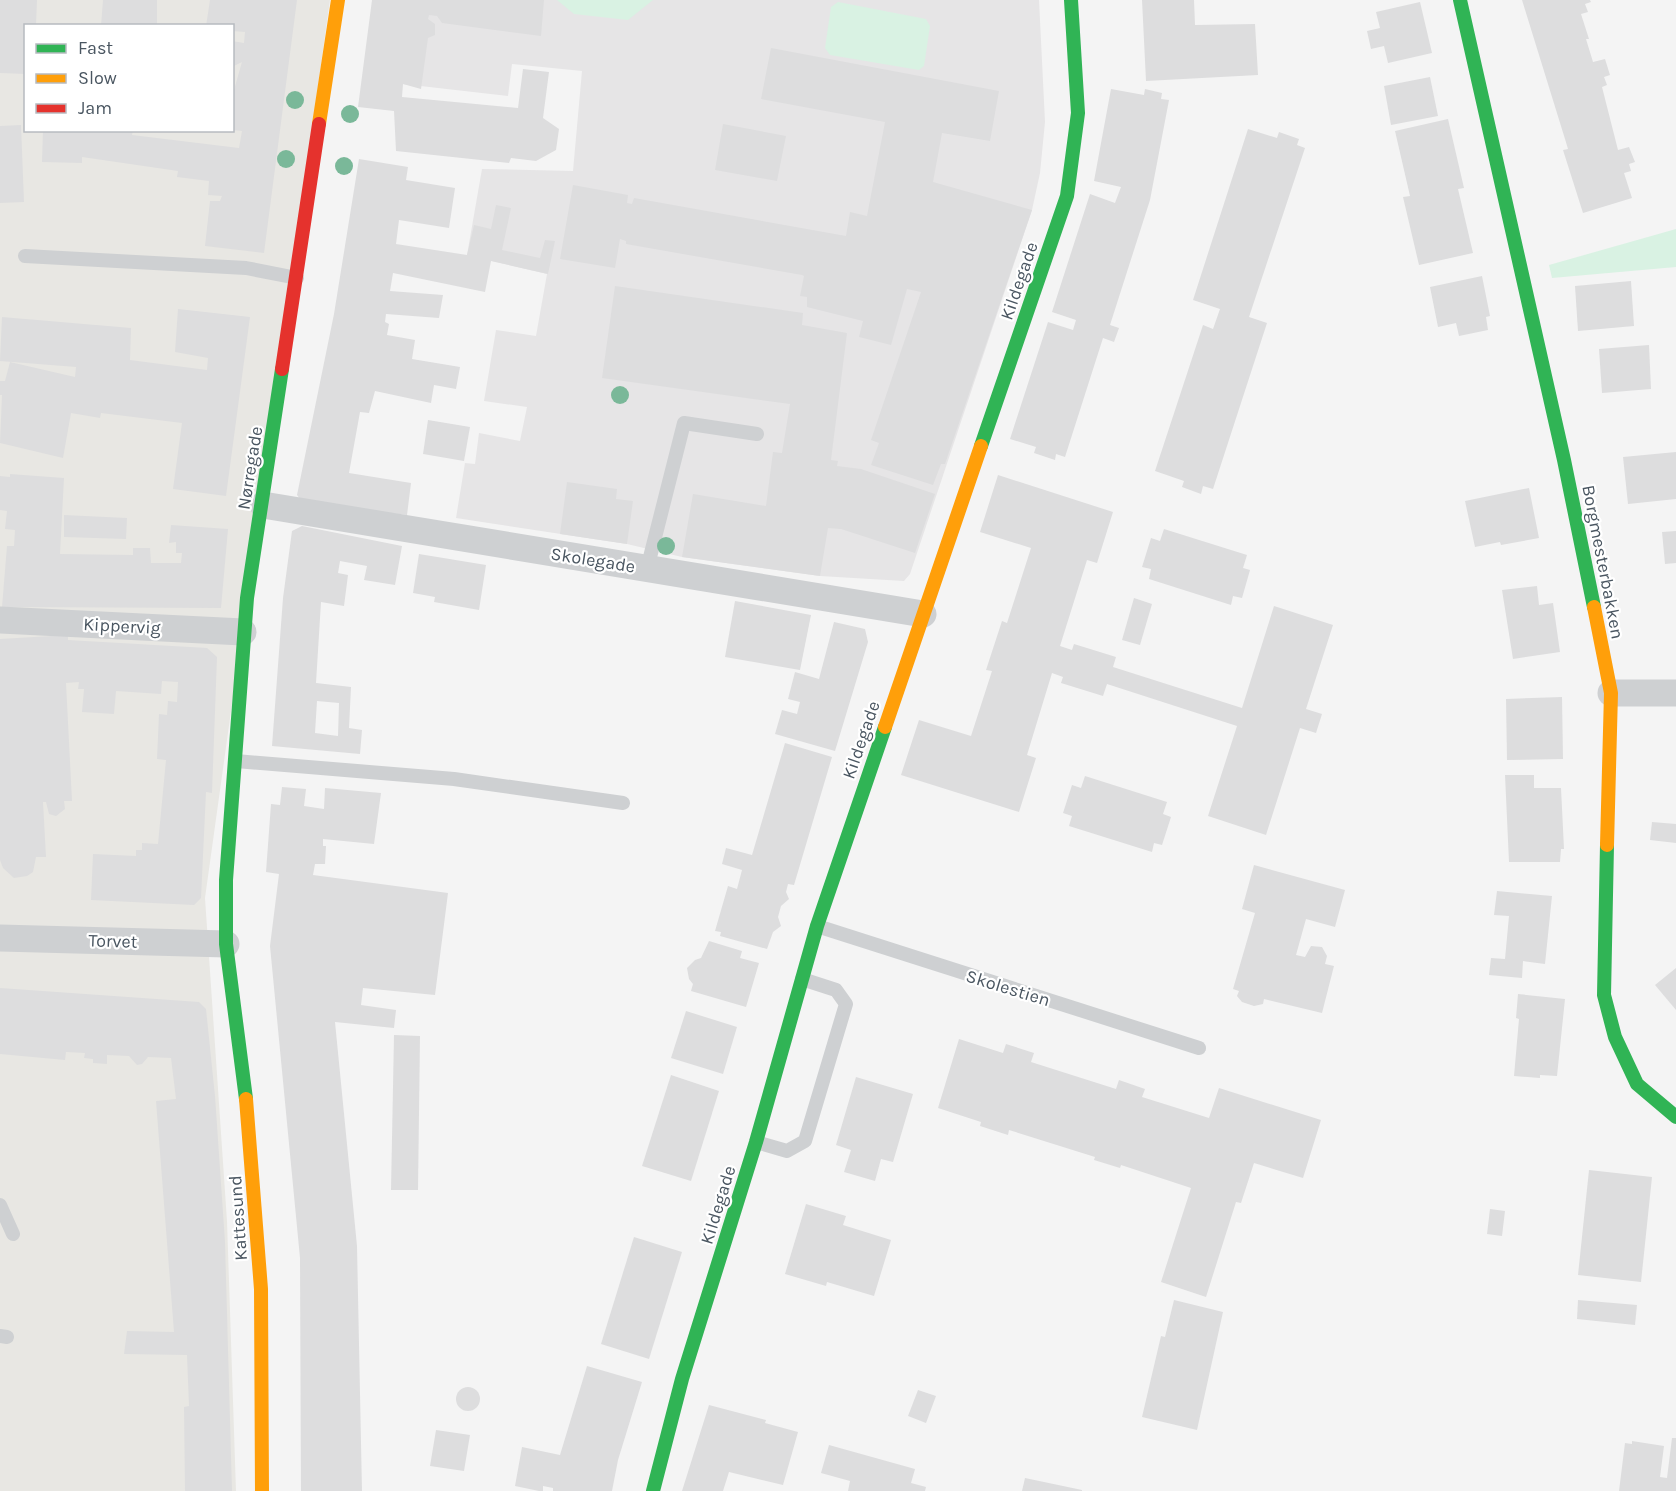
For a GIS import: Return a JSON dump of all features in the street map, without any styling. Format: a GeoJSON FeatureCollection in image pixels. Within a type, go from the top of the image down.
{"type":"FeatureCollection","features":[{"type":"Feature","properties":{"kind":"street","name":"Nørregade"},"geometry":{"type":"LineString","coordinates":[[226,944],[226,880],[236,761],[243,632],[338,0]]}},
{"type":"Feature","properties":{"kind":"street","name":"Kildegade"},"geometry":{"type":"LineString","coordinates":[[653,1491],[682,1379],[756,1142],[817,926],[1067,196],[1078,113],[1071,0]]}},
{"type":"Feature","properties":{"kind":"street","name":"Borgmesterbakken"},"geometry":{"type":"LineString","coordinates":[[1460,0],[1564,460],[1611,693],[1604,994],[1615,1037],[1637,1084],[1676,1117]]}},
{"type":"Feature","properties":{"kind":"street","name":"Skolegade"},"geometry":{"type":"LineString","coordinates":[[263,505],[923,614]]}},
{"type":"Feature","properties":{"kind":"street","name":"Kippervig"},"geometry":{"type":"LineString","coordinates":[[0,620],[243,632]]}},
{"type":"Feature","properties":{"kind":"street"},"geometry":{"type":"LineString","coordinates":[[1611,693],[1676,693]]}},
{"type":"Feature","properties":{"kind":"street","name":"Torvet"},"geometry":{"type":"LineString","coordinates":[[0,938],[226,944]]}},
{"type":"Feature","properties":{"kind":"street","name":"Kattesund"},"geometry":{"type":"LineString","coordinates":[[226,944],[247,1105],[257,1215],[261,1289],[262,1491]]}},
{"type":"Feature","properties":{"kind":"lane"},"geometry":{"type":"LineString","coordinates":[[25,256],[246,268],[298,278]]}},
{"type":"Feature","properties":{"kind":"lane"},"geometry":{"type":"LineString","coordinates":[[647,569],[684,423],[757,434]]}},
{"type":"Feature","properties":{"kind":"lane"},"geometry":{"type":"LineString","coordinates":[[236,761],[454,779],[623,803]]}},
{"type":"Feature","properties":{"kind":"lane","name":"Skolestien"},"geometry":{"type":"LineString","coordinates":[[817,926],[1199,1048]]}},
{"type":"Feature","properties":{"kind":"lane"},"geometry":{"type":"LineString","coordinates":[[756,1142],[787,1151],[805,1140],[846,1004],[836,990],[802,979]]}},
{"type":"Feature","properties":{"kind":"lane"},"geometry":{"type":"LineString","coordinates":[[0,1205],[13,1234]]}},
{"type":"Feature","properties":{"kind":"shaded area"},"geometry":{"type":"Polygon","coordinates":[[[0,0],[330,0],[205,898],[227,1221],[236,1491],[0,1491],[0,0]]]}},
{"type":"Feature","properties":{"kind":"shaded area"},"geometry":{"type":"Polygon","coordinates":[[[372,0],[1039,0],[1045,122],[1040,173],[1032,210],[910,574],[904,581],[820,576],[682,557],[627,544],[456,518],[465,463],[475,464],[479,433],[520,441],[527,407],[484,401],[496,330],[536,336],[547,274],[467,255],[482,169],[573,171],[582,71],[512,64],[508,96],[403,84],[372,0]]]}},
{"type":"Feature","properties":{"kind":"green space"},"geometry":{"type":"Polygon","coordinates":[[[557,0],[653,0],[628,20],[574,14],[557,0]]]}},
{"type":"Feature","properties":{"kind":"green space"},"geometry":{"type":"Polygon","coordinates":[[[838,2],[926,19],[930,26],[924,66],[919,70],[830,55],[825,48],[831,7],[838,2]]]}},
{"type":"Feature","properties":{"kind":"green space"},"geometry":{"type":"Polygon","coordinates":[[[1676,229],[1676,267],[1552,278],[1549,265],[1676,229]]]}},
{"type":"Feature","properties":{"kind":"building"},"geometry":{"type":"Polygon","coordinates":[[[0,0],[37,0],[36,24],[24,24],[24,74],[0,73],[0,0]]]}},
{"type":"Feature","properties":{"kind":"building"},"geometry":{"type":"Polygon","coordinates":[[[103,0],[157,0],[157,24],[101,24],[103,0]]]}},
{"type":"Feature","properties":{"kind":"building"},"geometry":{"type":"Polygon","coordinates":[[[210,0],[297,0],[264,253],[205,246],[210,201],[220,201],[222,196],[208,195],[209,181],[177,177],[178,171],[82,157],[82,163],[42,162],[43,132],[133,132],[132,135],[239,148],[242,131],[234,130],[234,90],[242,62],[234,66],[234,41],[244,43],[245,32],[234,31],[234,24],[206,24],[210,0]]]}},
{"type":"Feature","properties":{"kind":"building"},"geometry":{"type":"Polygon","coordinates":[[[372,0],[544,0],[541,36],[442,23],[437,16],[429,15],[428,19],[435,24],[435,35],[428,38],[421,89],[403,84],[402,97],[518,108],[523,69],[549,72],[543,118],[559,129],[556,150],[536,161],[511,158],[509,163],[396,151],[394,111],[358,107],[372,0]]]}},
{"type":"Feature","properties":{"kind":"building"},"geometry":{"type":"Polygon","coordinates":[[[1142,0],[1194,0],[1195,25],[1255,24],[1258,75],[1146,81],[1142,0]]]}},
{"type":"Feature","properties":{"kind":"building"},"geometry":{"type":"Polygon","coordinates":[[[1522,0],[1590,0],[1591,2],[1585,4],[1588,12],[1581,14],[1589,39],[1586,39],[1593,62],[1605,59],[1610,75],[1604,77],[1607,85],[1602,87],[1618,150],[1629,147],[1635,162],[1629,164],[1631,171],[1624,173],[1632,198],[1583,213],[1563,150],[1568,149],[1522,0]]]}},
{"type":"Feature","properties":{"kind":"building"},"geometry":{"type":"Polygon","coordinates":[[[1420,2],[1432,53],[1388,63],[1384,46],[1371,49],[1367,31],[1380,28],[1376,12],[1420,2]]]}},
{"type":"Feature","properties":{"kind":"building"},"geometry":{"type":"Polygon","coordinates":[[[771,48],[999,91],[990,141],[942,133],[933,182],[1032,210],[945,464],[941,464],[933,485],[871,465],[879,443],[871,440],[921,292],[907,289],[891,345],[859,337],[863,321],[807,307],[807,297],[800,296],[804,276],[802,275],[626,244],[626,241],[620,239],[615,268],[560,259],[573,185],[628,195],[627,203],[632,204],[634,198],[846,236],[850,212],[867,216],[885,122],[761,99],[771,48]]]}},
{"type":"Feature","properties":{"kind":"building"},"geometry":{"type":"Polygon","coordinates":[[[1430,77],[1438,116],[1391,125],[1384,86],[1430,77]]]}},
{"type":"Feature","properties":{"kind":"building"},"geometry":{"type":"Polygon","coordinates":[[[1111,89],[1144,95],[1145,89],[1162,93],[1161,99],[1169,100],[1150,200],[1110,325],[1119,328],[1114,342],[1103,338],[1065,457],[1056,454],[1055,460],[1034,453],[1036,447],[1010,439],[1048,322],[1073,330],[1076,320],[1052,312],[1090,194],[1115,203],[1121,187],[1094,181],[1111,89]]]}},
{"type":"Feature","properties":{"kind":"building"},"geometry":{"type":"Polygon","coordinates":[[[1448,119],[1464,188],[1458,189],[1473,253],[1419,265],[1403,197],[1410,196],[1395,131],[1448,119]]]}},
{"type":"Feature","properties":{"kind":"building"},"geometry":{"type":"Polygon","coordinates":[[[723,124],[786,136],[777,181],[715,170],[723,124]]]}},
{"type":"Feature","properties":{"kind":"building"},"geometry":{"type":"Polygon","coordinates":[[[21,125],[24,202],[0,203],[0,126],[21,125]]]}},
{"type":"Feature","properties":{"kind":"building"},"geometry":{"type":"Polygon","coordinates":[[[1248,129],[1277,138],[1279,132],[1299,139],[1297,145],[1305,148],[1249,317],[1267,323],[1213,489],[1203,486],[1201,494],[1182,487],[1184,481],[1155,471],[1203,325],[1213,329],[1220,309],[1193,300],[1248,129]]]}},
{"type":"Feature","properties":{"kind":"building"},"geometry":{"type":"Polygon","coordinates":[[[359,159],[408,167],[406,180],[455,188],[449,228],[399,220],[396,244],[467,255],[474,225],[491,229],[496,205],[511,208],[502,250],[540,258],[545,240],[555,241],[548,274],[491,261],[485,292],[393,273],[390,291],[443,295],[439,318],[386,314],[385,322],[389,324],[387,335],[415,340],[412,359],[460,367],[456,389],[434,385],[431,403],[375,391],[369,413],[360,412],[349,473],[411,483],[407,515],[304,504],[297,495],[334,314],[359,159]]]}},
{"type":"Feature","properties":{"kind":"building"},"geometry":{"type":"Polygon","coordinates":[[[1482,276],[1490,316],[1486,317],[1488,330],[1459,336],[1456,323],[1438,327],[1430,287],[1482,276]]]}},
{"type":"Feature","properties":{"kind":"building"},"geometry":{"type":"Polygon","coordinates":[[[1631,281],[1634,326],[1578,331],[1575,286],[1631,281]]]}},
{"type":"Feature","properties":{"kind":"building"},"geometry":{"type":"Polygon","coordinates":[[[615,286],[803,313],[802,325],[847,333],[831,460],[838,461],[837,466],[861,469],[935,494],[915,553],[841,529],[828,528],[820,576],[682,557],[693,494],[766,506],[773,452],[782,453],[790,404],[602,378],[615,286]]]}},
{"type":"Feature","properties":{"kind":"building"},"geometry":{"type":"Polygon","coordinates":[[[178,309],[250,317],[226,496],[173,489],[182,423],[101,413],[100,418],[71,413],[63,458],[0,443],[2,395],[0,395],[0,381],[5,381],[10,362],[75,377],[76,367],[0,361],[2,317],[131,328],[130,360],[207,370],[208,358],[175,352],[178,309]]]}},
{"type":"Feature","properties":{"kind":"building"},"geometry":{"type":"Polygon","coordinates":[[[1649,345],[1651,389],[1602,393],[1599,349],[1649,345]]]}},
{"type":"Feature","properties":{"kind":"building"},"geometry":{"type":"Polygon","coordinates":[[[428,420],[470,427],[464,461],[423,454],[428,420]]]}},
{"type":"Feature","properties":{"kind":"building"},"geometry":{"type":"Polygon","coordinates":[[[1676,452],[1676,499],[1628,504],[1623,457],[1676,452]]]}},
{"type":"Feature","properties":{"kind":"building"},"geometry":{"type":"Polygon","coordinates":[[[10,474],[64,478],[60,554],[133,555],[133,548],[150,548],[151,563],[181,563],[182,553],[176,553],[176,542],[169,543],[171,525],[228,529],[221,608],[2,607],[7,546],[14,546],[15,530],[5,529],[7,511],[0,510],[0,476],[10,477],[10,474]]]}},
{"type":"Feature","properties":{"kind":"building"},"geometry":{"type":"Polygon","coordinates":[[[998,475],[1113,512],[1097,563],[1087,560],[1060,646],[1072,650],[1074,644],[1116,657],[1113,667],[1242,708],[1274,606],[1333,625],[1306,709],[1322,714],[1316,733],[1300,728],[1266,835],[1208,816],[1237,726],[1107,684],[1103,696],[1061,683],[1063,677],[1052,673],[1027,755],[1036,758],[1019,812],[901,775],[919,720],[971,736],[992,671],[986,670],[1002,621],[1007,623],[1031,548],[980,532],[998,475]]]}},
{"type":"Feature","properties":{"kind":"building"},"geometry":{"type":"Polygon","coordinates":[[[567,482],[617,489],[616,499],[633,501],[627,544],[560,534],[567,482]]]}},
{"type":"Feature","properties":{"kind":"building"},"geometry":{"type":"Polygon","coordinates":[[[1529,488],[1539,538],[1475,547],[1465,501],[1529,488]]]}},
{"type":"Feature","properties":{"kind":"building"},"geometry":{"type":"Polygon","coordinates":[[[64,515],[127,518],[126,539],[64,537],[64,515]]]}},
{"type":"Feature","properties":{"kind":"building"},"geometry":{"type":"Polygon","coordinates":[[[302,526],[402,546],[395,585],[364,580],[367,566],[340,561],[338,573],[348,575],[344,606],[321,602],[316,683],[351,687],[349,728],[362,730],[360,754],[272,746],[283,598],[292,531],[302,526]],[[317,701],[315,733],[338,736],[339,703],[317,701]]]}},
{"type":"Feature","properties":{"kind":"building"},"geometry":{"type":"Polygon","coordinates":[[[1164,529],[1247,555],[1243,568],[1250,570],[1242,598],[1233,596],[1231,605],[1149,579],[1151,569],[1142,567],[1151,538],[1160,541],[1164,529]]]}},
{"type":"Feature","properties":{"kind":"building"},"geometry":{"type":"Polygon","coordinates":[[[1676,531],[1676,563],[1665,564],[1662,532],[1676,531]]]}},
{"type":"Feature","properties":{"kind":"building"},"geometry":{"type":"Polygon","coordinates":[[[419,554],[486,565],[479,610],[434,602],[435,597],[413,593],[419,554]]]}},
{"type":"Feature","properties":{"kind":"building"},"geometry":{"type":"Polygon","coordinates":[[[1537,586],[1539,605],[1553,603],[1560,652],[1513,659],[1502,590],[1537,586]]]}},
{"type":"Feature","properties":{"kind":"building"},"geometry":{"type":"Polygon","coordinates":[[[1134,598],[1152,604],[1140,645],[1122,640],[1134,598]]]}},
{"type":"Feature","properties":{"kind":"building"},"geometry":{"type":"Polygon","coordinates":[[[735,601],[811,615],[800,670],[725,657],[735,601]]]}},
{"type":"Feature","properties":{"kind":"building"},"geometry":{"type":"Polygon","coordinates":[[[834,622],[865,629],[868,642],[835,751],[775,734],[782,710],[797,714],[800,702],[788,699],[795,672],[819,679],[834,622]]]}},
{"type":"Feature","properties":{"kind":"building"},"geometry":{"type":"Polygon","coordinates":[[[68,635],[68,640],[207,648],[217,657],[212,793],[206,792],[201,898],[194,905],[91,900],[93,854],[136,856],[136,850],[142,850],[142,843],[158,844],[166,760],[157,759],[159,714],[167,715],[168,701],[177,702],[178,682],[162,681],[161,694],[116,691],[114,714],[82,712],[84,689],[78,689],[79,682],[66,683],[72,801],[64,801],[65,809],[56,816],[49,814],[46,802],[43,802],[46,857],[36,857],[33,872],[27,876],[14,878],[3,868],[0,860],[0,639],[68,635]]]}},
{"type":"Feature","properties":{"kind":"building"},"geometry":{"type":"Polygon","coordinates":[[[1562,697],[1563,759],[1507,760],[1506,699],[1562,697]]]}},
{"type":"Feature","properties":{"kind":"building"},"geometry":{"type":"Polygon","coordinates":[[[785,743],[832,757],[794,885],[788,884],[786,892],[789,899],[781,906],[778,917],[781,926],[773,932],[767,949],[720,936],[721,932],[715,931],[728,886],[737,889],[742,870],[722,864],[726,848],[752,855],[785,743]]]}},
{"type":"Feature","properties":{"kind":"building"},"geometry":{"type":"Polygon","coordinates":[[[1505,775],[1534,775],[1534,788],[1561,788],[1564,849],[1561,849],[1560,862],[1509,862],[1505,775]]]}},
{"type":"Feature","properties":{"kind":"building"},"geometry":{"type":"Polygon","coordinates":[[[1085,776],[1167,802],[1163,814],[1171,817],[1162,845],[1154,843],[1152,852],[1069,826],[1072,816],[1063,813],[1072,785],[1081,788],[1085,776]]]}},
{"type":"Feature","properties":{"kind":"building"},"geometry":{"type":"Polygon","coordinates":[[[282,787],[306,789],[304,806],[324,809],[325,788],[381,793],[374,844],[323,839],[323,846],[326,846],[325,864],[315,864],[313,875],[448,893],[435,995],[363,988],[361,1005],[396,1010],[394,1028],[335,1022],[357,1246],[362,1491],[301,1491],[300,1258],[270,946],[279,874],[266,872],[271,804],[280,805],[282,787]]]}},
{"type":"Feature","properties":{"kind":"building"},"geometry":{"type":"Polygon","coordinates":[[[1652,822],[1676,824],[1676,843],[1650,840],[1652,822]]]}},
{"type":"Feature","properties":{"kind":"building"},"geometry":{"type":"Polygon","coordinates":[[[1254,865],[1345,890],[1335,927],[1306,919],[1296,955],[1305,957],[1311,946],[1322,947],[1327,956],[1325,964],[1334,966],[1322,1013],[1264,999],[1263,1004],[1254,1006],[1242,1002],[1237,996],[1239,991],[1233,989],[1255,913],[1242,909],[1254,865]]]}},
{"type":"Feature","properties":{"kind":"building"},"geometry":{"type":"Polygon","coordinates":[[[1497,891],[1552,896],[1545,964],[1523,961],[1522,978],[1489,975],[1491,958],[1505,959],[1509,916],[1494,915],[1497,891]]]}},
{"type":"Feature","properties":{"kind":"building"},"geometry":{"type":"Polygon","coordinates":[[[709,941],[742,951],[740,958],[759,963],[746,1007],[691,991],[693,984],[689,979],[687,968],[695,960],[701,958],[709,941]]]}},
{"type":"Feature","properties":{"kind":"building"},"geometry":{"type":"Polygon","coordinates":[[[1676,968],[1676,1010],[1655,985],[1676,968]]]}},
{"type":"Feature","properties":{"kind":"building"},"geometry":{"type":"Polygon","coordinates":[[[0,988],[199,1002],[206,1009],[215,1096],[225,1242],[232,1491],[185,1491],[184,1407],[189,1406],[187,1355],[124,1354],[127,1331],[174,1332],[156,1101],[176,1099],[171,1058],[148,1057],[142,1064],[137,1065],[129,1056],[107,1055],[107,1064],[93,1063],[93,1059],[84,1058],[85,1053],[66,1052],[65,1060],[0,1054],[0,988]]]}},
{"type":"Feature","properties":{"kind":"building"},"geometry":{"type":"Polygon","coordinates":[[[1518,994],[1565,999],[1557,1076],[1540,1075],[1540,1078],[1514,1076],[1519,1019],[1516,1018],[1518,994]]]}},
{"type":"Feature","properties":{"kind":"building"},"geometry":{"type":"Polygon","coordinates":[[[686,1011],[737,1027],[723,1074],[671,1058],[686,1011]]]}},
{"type":"Feature","properties":{"kind":"building"},"geometry":{"type":"Polygon","coordinates":[[[394,1035],[420,1036],[418,1190],[391,1190],[394,1035]]]}},
{"type":"Feature","properties":{"kind":"building"},"geometry":{"type":"Polygon","coordinates":[[[959,1039],[1003,1053],[1006,1044],[1034,1053],[1031,1062],[1116,1089],[1119,1080],[1145,1089],[1142,1097],[1209,1118],[1219,1088],[1321,1120],[1303,1178],[1254,1163],[1241,1203],[1236,1202],[1206,1297],[1161,1282],[1191,1188],[1121,1165],[1120,1168],[1094,1160],[1095,1157],[1009,1130],[1008,1135],[980,1126],[981,1122],[938,1108],[959,1039]]]}},
{"type":"Feature","properties":{"kind":"building"},"geometry":{"type":"Polygon","coordinates":[[[671,1075],[719,1091],[691,1181],[642,1166],[671,1075]]]}},
{"type":"Feature","properties":{"kind":"building"},"geometry":{"type":"Polygon","coordinates":[[[856,1077],[913,1094],[893,1162],[881,1159],[875,1181],[844,1172],[851,1150],[836,1145],[856,1077]]]}},
{"type":"Feature","properties":{"kind":"building"},"geometry":{"type":"Polygon","coordinates":[[[1589,1170],[1652,1177],[1641,1282],[1578,1275],[1589,1170]]]}},
{"type":"Feature","properties":{"kind":"building"},"geometry":{"type":"Polygon","coordinates":[[[806,1204],[846,1216],[843,1225],[891,1240],[874,1296],[827,1282],[826,1286],[785,1274],[806,1204]]]}},
{"type":"Feature","properties":{"kind":"building"},"geometry":{"type":"Polygon","coordinates":[[[1490,1209],[1505,1211],[1502,1236],[1487,1234],[1490,1209]]]}},
{"type":"Feature","properties":{"kind":"building"},"geometry":{"type":"Polygon","coordinates":[[[634,1237],[682,1252],[649,1359],[601,1344],[634,1237]]]}},
{"type":"Feature","properties":{"kind":"building"},"geometry":{"type":"Polygon","coordinates":[[[1174,1300],[1223,1312],[1197,1430],[1142,1417],[1161,1336],[1165,1337],[1174,1300]]]}},
{"type":"Feature","properties":{"kind":"building"},"geometry":{"type":"Polygon","coordinates":[[[1578,1300],[1637,1305],[1635,1325],[1577,1319],[1578,1300]]]}},
{"type":"Feature","properties":{"kind":"building"},"geometry":{"type":"Polygon","coordinates":[[[587,1366],[642,1382],[618,1460],[612,1491],[553,1491],[553,1488],[543,1486],[543,1491],[539,1491],[515,1486],[522,1447],[560,1455],[587,1366]]]}},
{"type":"Feature","properties":{"kind":"building"},"geometry":{"type":"Polygon","coordinates":[[[468,1387],[473,1388],[479,1394],[479,1404],[473,1410],[468,1411],[463,1410],[457,1404],[456,1399],[457,1394],[463,1388],[468,1387]]]}},
{"type":"Feature","properties":{"kind":"building"},"geometry":{"type":"Polygon","coordinates":[[[918,1390],[936,1396],[926,1423],[908,1416],[918,1390]]]}},
{"type":"Feature","properties":{"kind":"building"},"geometry":{"type":"Polygon","coordinates":[[[709,1405],[766,1420],[765,1423],[798,1432],[783,1485],[729,1472],[723,1491],[682,1491],[709,1405]]]}},
{"type":"Feature","properties":{"kind":"building"},"geometry":{"type":"Polygon","coordinates":[[[436,1430],[470,1435],[464,1471],[430,1466],[436,1430]]]}},
{"type":"Feature","properties":{"kind":"building"},"geometry":{"type":"Polygon","coordinates":[[[1672,1438],[1676,1438],[1676,1491],[1619,1491],[1625,1443],[1632,1444],[1632,1441],[1664,1446],[1660,1477],[1667,1478],[1672,1438]]]}},
{"type":"Feature","properties":{"kind":"building"},"geometry":{"type":"Polygon","coordinates":[[[829,1445],[915,1469],[911,1483],[926,1487],[925,1491],[848,1491],[850,1481],[821,1473],[829,1445]]]}},
{"type":"Feature","properties":{"kind":"building"},"geometry":{"type":"Polygon","coordinates":[[[1025,1478],[1082,1490],[1082,1491],[1022,1491],[1025,1478]]]}},
{"type":"Feature","properties":{"kind":"traffic: fast"},"geometry":{"type":"LineString","coordinates":[[981,446],[1067,196],[1078,113],[1071,0]]}},
{"type":"Feature","properties":{"kind":"traffic: fast"},"geometry":{"type":"LineString","coordinates":[[1460,0],[1564,460],[1594,607]]}},
{"type":"Feature","properties":{"kind":"traffic: fast"},"geometry":{"type":"LineString","coordinates":[[246,1099],[226,944],[226,880],[247,598],[282,369]]}},
{"type":"Feature","properties":{"kind":"traffic: fast"},"geometry":{"type":"LineString","coordinates":[[653,1491],[682,1379],[756,1142],[817,926],[885,727]]}},
{"type":"Feature","properties":{"kind":"traffic: fast"},"geometry":{"type":"LineString","coordinates":[[1607,845],[1604,995],[1615,1037],[1637,1084],[1676,1117]]}},
{"type":"Feature","properties":{"kind":"traffic: slow"},"geometry":{"type":"LineString","coordinates":[[319,124],[338,0]]}},
{"type":"Feature","properties":{"kind":"traffic: slow"},"geometry":{"type":"LineString","coordinates":[[885,727],[981,446]]}},
{"type":"Feature","properties":{"kind":"traffic: slow"},"geometry":{"type":"LineString","coordinates":[[1594,607],[1611,693],[1607,845]]}},
{"type":"Feature","properties":{"kind":"traffic: slow"},"geometry":{"type":"LineString","coordinates":[[246,1099],[261,1289],[262,1491]]}},
{"type":"Feature","properties":{"kind":"traffic: jam"},"geometry":{"type":"LineString","coordinates":[[282,369],[319,124]]}}]}
